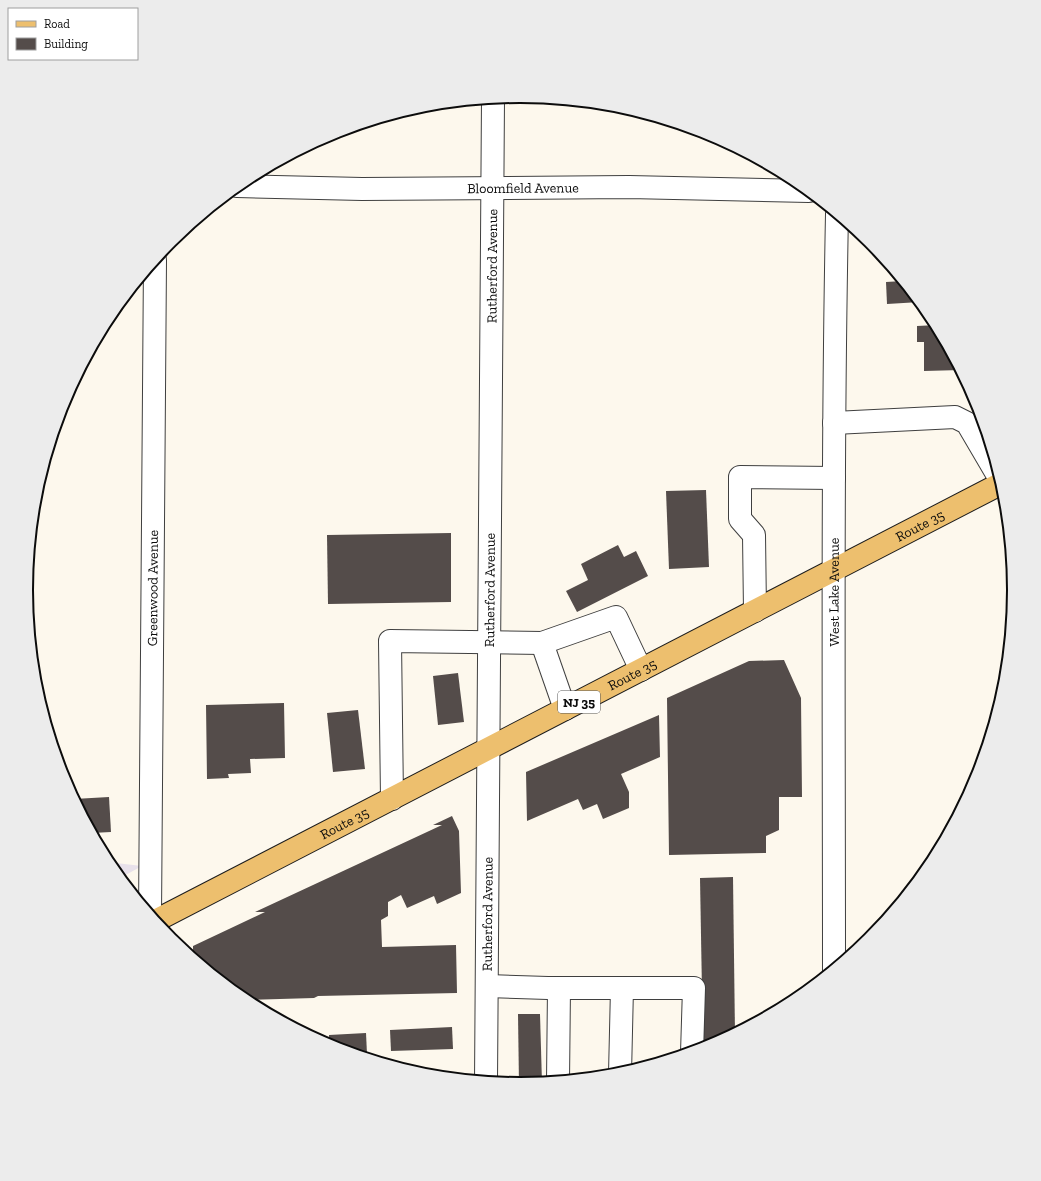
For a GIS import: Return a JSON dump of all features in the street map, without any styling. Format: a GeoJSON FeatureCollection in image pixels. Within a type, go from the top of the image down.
{"type":"FeatureCollection","features":[{"type":"Feature","properties":{"kind":"main road","name":"Route 35"},"geometry":{"type":"LineString","coordinates":[[160,918],[996,485]]}},
{"type":"Feature","properties":{"kind":"street","name":"Rutherford Avenue"},"geometry":{"type":"LineString","coordinates":[[486,1077],[493,104]]}},
{"type":"Feature","properties":{"kind":"street","name":"Bloomfield Avenue"},"geometry":{"type":"LineString","coordinates":[[248,186],[362,189],[629,187],[799,191]]}},
{"type":"Feature","properties":{"kind":"street","name":"West Lake Avenue"},"geometry":{"type":"LineString","coordinates":[[834,963],[834,423],[837,220]]}},
{"type":"Feature","properties":{"kind":"street","name":"Greenwood Avenue"},"geometry":{"type":"LineString","coordinates":[[150,907],[155,268]]}},
{"type":"Feature","properties":{"kind":"street"},"geometry":{"type":"LineString","coordinates":[[834,423],[955,417],[967,423],[991,463]]}},
{"type":"Feature","properties":{"kind":"street"},"geometry":{"type":"LineString","coordinates":[[755,611],[754,535],[740,519],[740,478],[834,478]]}},
{"type":"Feature","properties":{"kind":"street"},"geometry":{"type":"LineString","coordinates":[[392,799],[390,641],[542,643],[616,617],[641,670]]}},
{"type":"Feature","properties":{"kind":"street"},"geometry":{"type":"LineString","coordinates":[[542,643],[565,709]]}},
{"type":"Feature","properties":{"kind":"street"},"geometry":{"type":"LineString","coordinates":[[487,986],[559,988],[694,988],[692,1046]]}},
{"type":"Feature","properties":{"kind":"street"},"geometry":{"type":"LineString","coordinates":[[558,1076],[559,988]]}},
{"type":"Feature","properties":{"kind":"street"},"geometry":{"type":"LineString","coordinates":[[620,1068],[622,988]]}},
{"type":"Feature","properties":{"kind":"shaded area"},"geometry":{"type":"Polygon","coordinates":[[[117,863],[142,866],[125,875],[117,863]]]}},
{"type":"Feature","properties":{"kind":"building"},"geometry":{"type":"Polygon","coordinates":[[[897,281],[913,302],[887,304],[886,282],[897,281]]]}},
{"type":"Feature","properties":{"kind":"building"},"geometry":{"type":"Polygon","coordinates":[[[929,325],[955,370],[924,371],[924,342],[917,342],[917,326],[929,325]]]}},
{"type":"Feature","properties":{"kind":"building"},"geometry":{"type":"Polygon","coordinates":[[[706,490],[709,567],[669,569],[666,491],[706,490]]]}},
{"type":"Feature","properties":{"kind":"building"},"geometry":{"type":"Polygon","coordinates":[[[451,533],[451,602],[328,604],[327,535],[451,533]]]}},
{"type":"Feature","properties":{"kind":"building"},"geometry":{"type":"Polygon","coordinates":[[[618,545],[624,557],[636,551],[648,576],[577,612],[566,591],[588,580],[581,564],[618,545]]]}},
{"type":"Feature","properties":{"kind":"building"},"geometry":{"type":"Polygon","coordinates":[[[784,660],[801,698],[802,797],[779,797],[779,830],[766,836],[766,853],[669,855],[667,698],[749,661],[784,660]]]}},
{"type":"Feature","properties":{"kind":"building"},"geometry":{"type":"Polygon","coordinates":[[[458,673],[464,722],[438,725],[433,676],[458,673]]]}},
{"type":"Feature","properties":{"kind":"building"},"geometry":{"type":"Polygon","coordinates":[[[284,703],[285,758],[250,759],[251,773],[228,774],[229,778],[207,779],[206,705],[284,703]]]}},
{"type":"Feature","properties":{"kind":"building"},"geometry":{"type":"Polygon","coordinates":[[[358,710],[365,769],[333,772],[327,713],[358,710]]]}},
{"type":"Feature","properties":{"kind":"building"},"geometry":{"type":"Polygon","coordinates":[[[659,715],[660,757],[621,774],[629,792],[629,808],[603,819],[597,804],[583,810],[578,799],[527,821],[526,772],[659,715]]]}},
{"type":"Feature","properties":{"kind":"building"},"geometry":{"type":"Polygon","coordinates":[[[109,797],[111,832],[97,833],[80,799],[109,797]]]}},
{"type":"Feature","properties":{"kind":"building"},"geometry":{"type":"Polygon","coordinates":[[[452,816],[459,831],[461,893],[437,904],[434,896],[407,908],[401,895],[388,902],[388,916],[381,920],[382,947],[456,945],[457,993],[318,996],[314,998],[256,1000],[224,977],[193,951],[193,946],[265,912],[255,912],[442,825],[433,825],[452,816]]]}},
{"type":"Feature","properties":{"kind":"building"},"geometry":{"type":"Polygon","coordinates":[[[733,877],[735,1028],[703,1043],[700,878],[733,877]]]}},
{"type":"Feature","properties":{"kind":"building"},"geometry":{"type":"Polygon","coordinates":[[[518,1014],[540,1014],[542,1077],[519,1078],[518,1014]]]}},
{"type":"Feature","properties":{"kind":"building"},"geometry":{"type":"Polygon","coordinates":[[[452,1027],[453,1049],[391,1051],[390,1030],[452,1027]]]}},
{"type":"Feature","properties":{"kind":"building"},"geometry":{"type":"Polygon","coordinates":[[[366,1033],[367,1053],[329,1039],[329,1035],[366,1033]]]}}]}
